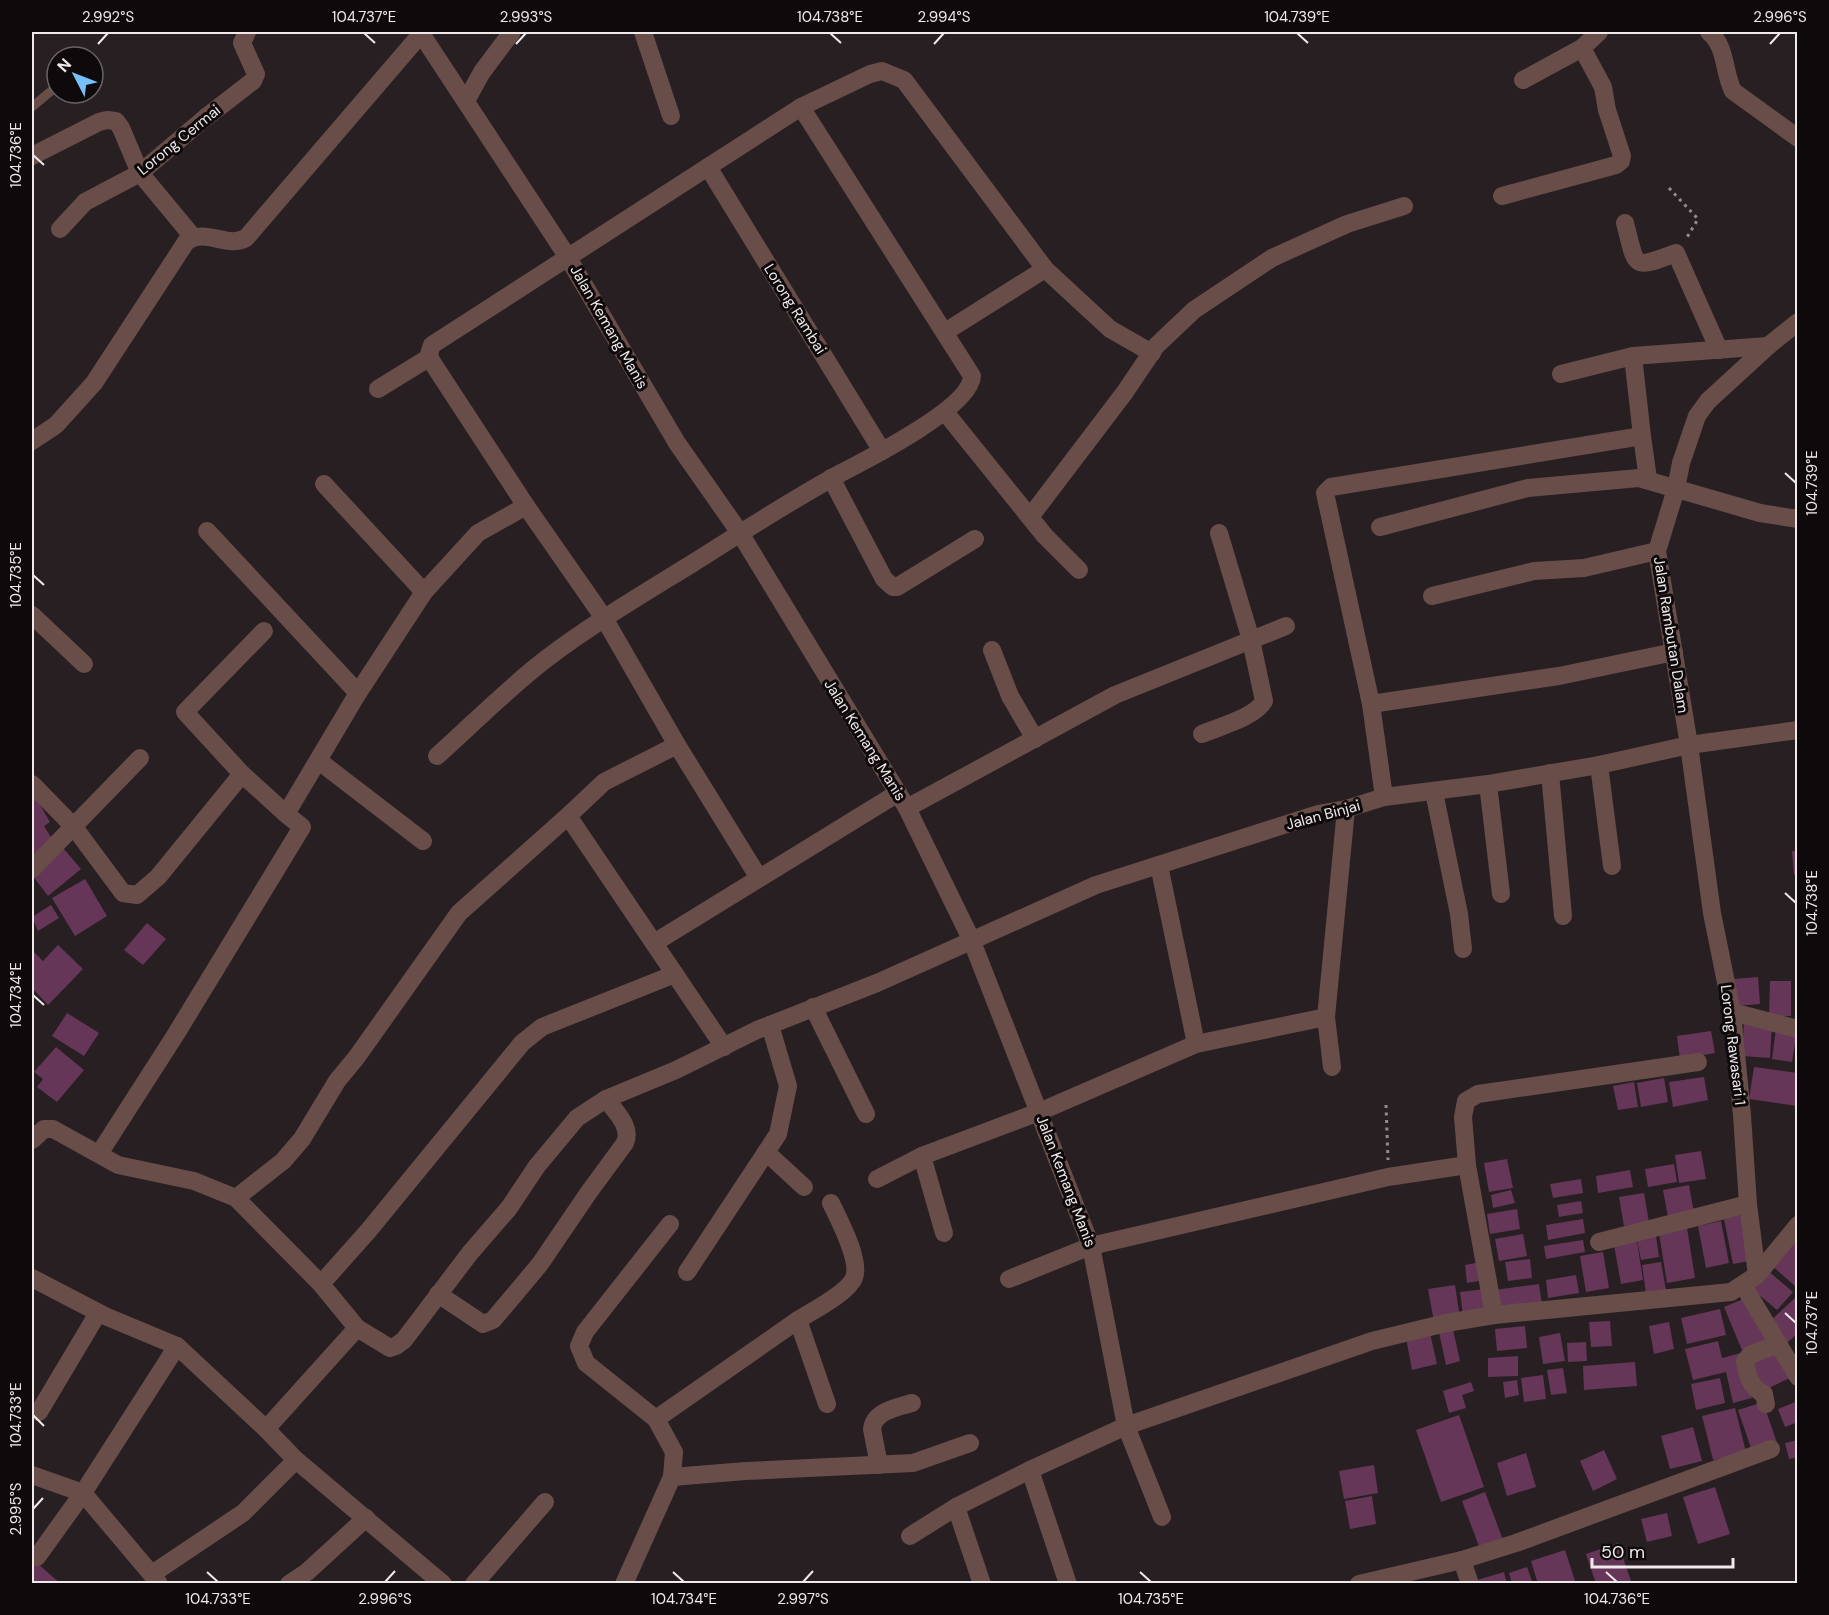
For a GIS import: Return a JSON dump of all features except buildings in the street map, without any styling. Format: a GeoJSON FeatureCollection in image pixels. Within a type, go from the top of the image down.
{"type":"FeatureCollection","features":[{"type":"Feature","properties":{"kind":"street","name":"Lorong Cermai"},"geometry":{"type":"LineString","coordinates":[[60,229],[85,202],[140,173],[253,81],[256,74],[242,43],[246,32]]}},
{"type":"Feature","properties":{"kind":"street"},"geometry":{"type":"LineString","coordinates":[[466,101],[482,72],[512,32]]}},
{"type":"Feature","properties":{"kind":"street"},"geometry":{"type":"LineString","coordinates":[[643,32],[671,116]]}},
{"type":"Feature","properties":{"kind":"street"},"geometry":{"type":"LineString","coordinates":[[1523,80],[1582,48],[1599,32]]}},
{"type":"Feature","properties":{"kind":"street"},"geometry":{"type":"LineString","coordinates":[[1709,32],[1716,38],[1722,49],[1727,80],[1733,91],[1797,138]]}},
{"type":"Feature","properties":{"kind":"street"},"geometry":{"type":"LineString","coordinates":[[32,441],[56,425],[94,383],[181,247],[193,237],[209,236],[234,243],[246,238],[421,33]]}},
{"type":"Feature","properties":{"kind":"street","name":"Jalan Kemang Manis"},"geometry":{"type":"LineString","coordinates":[[421,33],[567,256],[677,443],[740,533],[903,800],[971,939],[1091,1246],[1126,1426],[1162,1517]]}},
{"type":"Feature","properties":{"kind":"street"},"geometry":{"type":"LineString","coordinates":[[1502,196],[1616,165],[1621,161],[1622,156],[1606,110],[1603,87],[1582,48]]}},
{"type":"Feature","properties":{"kind":"street"},"geometry":{"type":"LineString","coordinates":[[759,878],[677,745],[604,618],[526,506],[430,357],[432,345],[801,107],[870,74],[882,71],[903,80],[1044,269],[1110,329],[1152,353]]}},
{"type":"Feature","properties":{"kind":"street"},"geometry":{"type":"LineString","coordinates":[[437,756],[544,660],[604,618],[740,533],[945,412],[972,381],[972,376],[945,332],[801,107]]}},
{"type":"Feature","properties":{"kind":"street"},"geometry":{"type":"LineString","coordinates":[[32,157],[41,150],[99,122],[113,120],[122,128],[140,173],[193,237]]}},
{"type":"Feature","properties":{"kind":"street","name":"Lorong Rambai"},"geometry":{"type":"LineString","coordinates":[[708,167],[882,451]]}},
{"type":"Feature","properties":{"kind":"street"},"geometry":{"type":"LineString","coordinates":[[1030,517],[1152,353],[1194,310],[1272,258],[1347,224],[1404,206]]}},
{"type":"Feature","properties":{"kind":"street"},"geometry":{"type":"LineString","coordinates":[[1625,223],[1634,259],[1639,263],[1649,264],[1677,253],[1719,350]]}},
{"type":"Feature","properties":{"kind":"street"},"geometry":{"type":"LineString","coordinates":[[945,332],[1044,269]]}},
{"type":"Feature","properties":{"kind":"street","name":"Jalan Rambutan Dalam"},"geometry":{"type":"LineString","coordinates":[[1689,744],[1657,551],[1676,489],[1681,463],[1697,416],[1708,401],[1797,322]]}},
{"type":"Feature","properties":{"kind":"street"},"geometry":{"type":"LineString","coordinates":[[1561,374],[1633,356],[1768,346]]}},
{"type":"Feature","properties":{"kind":"street"},"geometry":{"type":"LineString","coordinates":[[1633,356],[1648,479]]}},
{"type":"Feature","properties":{"kind":"street"},"geometry":{"type":"LineString","coordinates":[[378,388],[430,357]]}},
{"type":"Feature","properties":{"kind":"street"},"geometry":{"type":"LineString","coordinates":[[945,412],[1045,536],[1079,570]]}},
{"type":"Feature","properties":{"kind":"street"},"geometry":{"type":"LineString","coordinates":[[1384,797],[1371,704],[1324,493],[1331,487],[1642,436]]}},
{"type":"Feature","properties":{"kind":"street"},"geometry":{"type":"LineString","coordinates":[[831,478],[884,579],[893,587],[897,587],[975,539]]}},
{"type":"Feature","properties":{"kind":"street"},"geometry":{"type":"LineString","coordinates":[[1380,526],[1528,488],[1638,478],[1760,513],[1797,519]]}},
{"type":"Feature","properties":{"kind":"street"},"geometry":{"type":"LineString","coordinates":[[324,484],[424,592]]}},
{"type":"Feature","properties":{"kind":"street"},"geometry":{"type":"LineString","coordinates":[[286,814],[358,693],[424,592],[478,533],[526,506]]}},
{"type":"Feature","properties":{"kind":"street"},"geometry":{"type":"LineString","coordinates":[[207,531],[358,693]]}},
{"type":"Feature","properties":{"kind":"street"},"geometry":{"type":"LineString","coordinates":[[1202,734],[1242,718],[1261,706],[1264,694],[1251,640],[1219,532]]}},
{"type":"Feature","properties":{"kind":"street"},"geometry":{"type":"LineString","coordinates":[[1432,596],[1534,571],[1584,568],[1657,551]]}},
{"type":"Feature","properties":{"kind":"street"},"geometry":{"type":"LineString","coordinates":[[32,615],[84,664]]}},
{"type":"Feature","properties":{"kind":"street"},"geometry":{"type":"LineString","coordinates":[[654,943],[759,878],[903,800],[1035,739],[1116,694],[1286,626]]}},
{"type":"Feature","properties":{"kind":"street"},"geometry":{"type":"LineString","coordinates":[[99,1154],[177,1034],[302,827],[242,774],[185,712],[264,631]]}},
{"type":"Feature","properties":{"kind":"street"},"geometry":{"type":"LineString","coordinates":[[992,650],[1010,696],[1035,739]]}},
{"type":"Feature","properties":{"kind":"street"},"geometry":{"type":"LineString","coordinates":[[1371,704],[1559,676],[1674,652]]}},
{"type":"Feature","properties":{"kind":"street","name":"Jalan Binjai"},"geometry":{"type":"LineString","coordinates":[[357,1328],[390,1348],[404,1340],[470,1252],[509,1208],[537,1166],[577,1118],[606,1099],[676,1070],[770,1025],[877,983],[1096,885],[1318,814],[1346,809],[1384,797],[1488,784],[1599,765],[1689,744],[1797,730]]}},
{"type":"Feature","properties":{"kind":"street","name":"Lorong Rawasari 1"},"geometry":{"type":"LineString","coordinates":[[1689,744],[1712,913],[1732,1012],[1748,1204],[1750,1280]]}},
{"type":"Feature","properties":{"kind":"street"},"geometry":{"type":"LineString","coordinates":[[236,1198],[283,1161],[302,1138],[337,1081],[356,1058],[459,913],[604,782],[677,745]]}},
{"type":"Feature","properties":{"kind":"street"},"geometry":{"type":"LineString","coordinates":[[32,869],[140,758]]}},
{"type":"Feature","properties":{"kind":"street"},"geometry":{"type":"LineString","coordinates":[[319,761],[423,841]]}},
{"type":"Feature","properties":{"kind":"street"},"geometry":{"type":"LineString","coordinates":[[1599,765],[1612,867]]}},
{"type":"Feature","properties":{"kind":"street"},"geometry":{"type":"LineString","coordinates":[[1550,773],[1563,916]]}},
{"type":"Feature","properties":{"kind":"street"},"geometry":{"type":"LineString","coordinates":[[32,784],[74,827],[123,893],[137,895],[158,877],[242,774]]}},
{"type":"Feature","properties":{"kind":"street"},"geometry":{"type":"LineString","coordinates":[[1488,784],[1501,894]]}},
{"type":"Feature","properties":{"kind":"street"},"geometry":{"type":"LineString","coordinates":[[1434,792],[1459,914],[1463,949]]}},
{"type":"Feature","properties":{"kind":"street"},"geometry":{"type":"LineString","coordinates":[[1332,1067],[1326,1017],[1346,809]]}},
{"type":"Feature","properties":{"kind":"street"},"geometry":{"type":"LineString","coordinates":[[568,816],[724,1047]]}},
{"type":"Feature","properties":{"kind":"street"},"geometry":{"type":"LineString","coordinates":[[1159,864],[1196,1044]]}},
{"type":"Feature","properties":{"kind":"street"},"geometry":{"type":"LineString","coordinates":[[321,1284],[369,1230],[522,1043],[542,1027],[675,974]]}},
{"type":"Feature","properties":{"kind":"street"},"geometry":{"type":"LineString","coordinates":[[813,1007],[866,1114]]}},
{"type":"Feature","properties":{"kind":"street"},"geometry":{"type":"LineString","coordinates":[[1732,1012],[1797,1029]]}},
{"type":"Feature","properties":{"kind":"street"},"geometry":{"type":"LineString","coordinates":[[877,1179],[922,1156],[1040,1112],[1196,1044],[1326,1017]]}},
{"type":"Feature","properties":{"kind":"street"},"geometry":{"type":"LineString","coordinates":[[687,1272],[778,1134],[789,1086],[770,1025]]}},
{"type":"Feature","properties":{"kind":"street"},"geometry":{"type":"LineString","coordinates":[[1494,1315],[1467,1165],[1463,1117],[1466,1101],[1478,1094],[1698,1062]]}},
{"type":"Feature","properties":{"kind":"street"},"geometry":{"type":"LineString","coordinates":[[438,1294],[483,1324],[493,1320],[540,1264],[625,1143],[628,1130],[606,1099]]}},
{"type":"Feature","properties":{"kind":"street"},"geometry":{"type":"LineString","coordinates":[[32,1140],[44,1129],[53,1129],[118,1165],[194,1181],[236,1198],[321,1284],[357,1328],[266,1429]]}},
{"type":"Feature","properties":{"kind":"street"},"geometry":{"type":"LineString","coordinates":[[766,1152],[804,1186]]}},
{"type":"Feature","properties":{"kind":"street"},"geometry":{"type":"LineString","coordinates":[[922,1156],[944,1233]]}},
{"type":"Feature","properties":{"kind":"street"},"geometry":{"type":"LineString","coordinates":[[1009,1279],[1091,1246],[1388,1177],[1467,1165]]}},
{"type":"Feature","properties":{"kind":"street"},"geometry":{"type":"LineString","coordinates":[[656,1419],[843,1291],[854,1278],[855,1262],[831,1203]]}},
{"type":"Feature","properties":{"kind":"street"},"geometry":{"type":"LineString","coordinates":[[1599,1242],[1748,1204]]}},
{"type":"Feature","properties":{"kind":"street"},"geometry":{"type":"LineString","coordinates":[[624,1584],[672,1477],[674,1452],[656,1419],[586,1363],[579,1346],[585,1332],[670,1224]]}},
{"type":"Feature","properties":{"kind":"street"},"geometry":{"type":"LineString","coordinates":[[910,1536],[956,1507],[1126,1426],[1372,1341],[1446,1323],[1494,1315],[1731,1292],[1750,1280],[1796,1230]]}},
{"type":"Feature","properties":{"kind":"street"},"geometry":{"type":"LineString","coordinates":[[32,1278],[98,1312],[177,1346],[296,1460],[443,1584]]}},
{"type":"Feature","properties":{"kind":"street"},"geometry":{"type":"LineString","coordinates":[[1750,1280],[1778,1344],[1797,1377]]}},
{"type":"Feature","properties":{"kind":"street"},"geometry":{"type":"LineString","coordinates":[[39,1412],[98,1312]]}},
{"type":"Feature","properties":{"kind":"street"},"geometry":{"type":"LineString","coordinates":[[798,1320],[826,1404]]}},
{"type":"Feature","properties":{"kind":"street"},"geometry":{"type":"LineString","coordinates":[[1766,1404],[1764,1394],[1752,1386],[1745,1361],[1750,1355],[1778,1344]]}},
{"type":"Feature","properties":{"kind":"street"},"geometry":{"type":"LineString","coordinates":[[37,1557],[83,1493],[177,1346]]}},
{"type":"Feature","properties":{"kind":"street"},"geometry":{"type":"LineString","coordinates":[[879,1465],[872,1429],[873,1423],[876,1418],[891,1409],[912,1402]]}},
{"type":"Feature","properties":{"kind":"street"},"geometry":{"type":"LineString","coordinates":[[672,1477],[913,1463],[970,1443]]}},
{"type":"Feature","properties":{"kind":"street"},"geometry":{"type":"LineString","coordinates":[[1359,1584],[1462,1560],[1516,1543],[1772,1449]]}},
{"type":"Feature","properties":{"kind":"street"},"geometry":{"type":"LineString","coordinates":[[32,1475],[83,1493],[156,1579],[243,1513],[296,1460]]}},
{"type":"Feature","properties":{"kind":"street"},"geometry":{"type":"LineString","coordinates":[[1030,1470],[1068,1584]]}},
{"type":"Feature","properties":{"kind":"street"},"geometry":{"type":"LineString","coordinates":[[474,1584],[545,1502]]}},
{"type":"Feature","properties":{"kind":"street"},"geometry":{"type":"LineString","coordinates":[[956,1507],[982,1584]]}},
{"type":"Feature","properties":{"kind":"street"},"geometry":{"type":"LineString","coordinates":[[289,1584],[307,1572],[366,1518]]}},
{"type":"Feature","properties":{"kind":"street"},"geometry":{"type":"LineString","coordinates":[[1462,1560],[1470,1584]]}},
{"type":"Feature","properties":{"kind":"lane"},"geometry":{"type":"LineString","coordinates":[[32,107],[45,96]]}},
{"type":"Feature","properties":{"kind":"path"},"geometry":{"type":"LineString","coordinates":[[1669,188],[1698,219],[1677,253]]}},
{"type":"Feature","properties":{"kind":"path"},"geometry":{"type":"LineString","coordinates":[[1386,1105],[1388,1177]]}}]}
